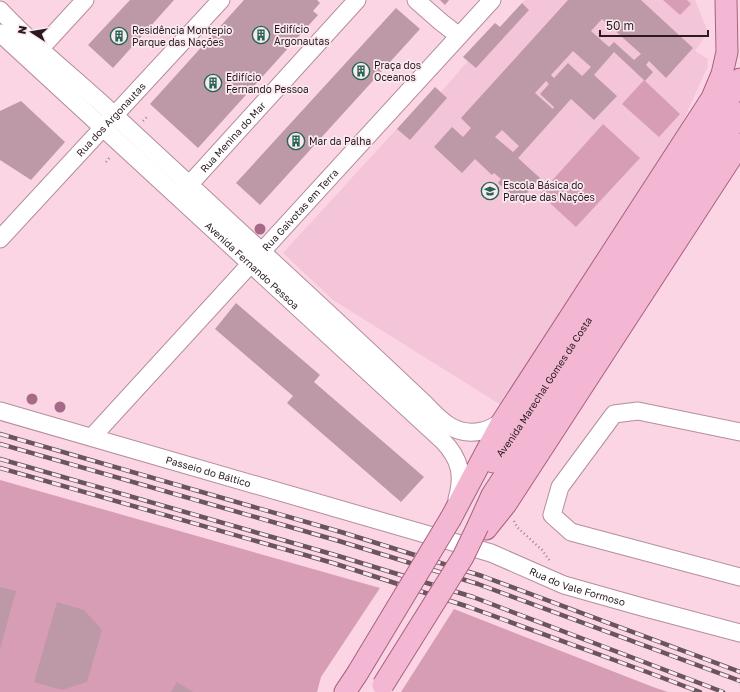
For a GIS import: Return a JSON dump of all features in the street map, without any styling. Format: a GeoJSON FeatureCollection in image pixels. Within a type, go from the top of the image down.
{"type":"FeatureCollection","features":[{"type":"Feature","properties":{"kind":"main road"},"geometry":{"type":"LineString","coordinates":[[512,437],[712,98],[722,74],[727,52],[726,0]]}},
{"type":"Feature","properties":{"kind":"main road"},"geometry":{"type":"LineString","coordinates":[[735,0],[740,4]]}},
{"type":"Feature","properties":{"kind":"main road","name":"Avenida Marechal Gomes da Costa"},"geometry":{"type":"LineString","coordinates":[[381,689],[482,527],[512,437],[680,178],[740,79]]}},
{"type":"Feature","properties":{"kind":"main road","name":"Avenida Marechal Gomes da Costa"},"geometry":{"type":"LineString","coordinates":[[345,692],[451,518],[512,437],[693,187],[740,113]]}},
{"type":"Feature","properties":{"kind":"main road"},"geometry":{"type":"LineString","coordinates":[[482,527],[506,504],[740,144]]}},
{"type":"Feature","properties":{"kind":"street"},"geometry":{"type":"LineString","coordinates":[[40,50],[85,0]]}},
{"type":"Feature","properties":{"kind":"street","name":"Rua dos Argonautas"},"geometry":{"type":"LineString","coordinates":[[0,239],[222,0]]}},
{"type":"Feature","properties":{"kind":"street","name":"Rua Menina do Mar"},"geometry":{"type":"LineString","coordinates":[[189,185],[358,0]]}},
{"type":"Feature","properties":{"kind":"street"},"geometry":{"type":"LineString","coordinates":[[416,0],[440,22],[459,36]]}},
{"type":"Feature","properties":{"kind":"street","name":"Rua Gaivotas em Terra"},"geometry":{"type":"LineString","coordinates":[[92,437],[492,0]]}},
{"type":"Feature","properties":{"kind":"street","name":"Avenida Fernando Pessoa"},"geometry":{"type":"LineString","coordinates":[[0,10],[20,32],[114,115],[189,185],[256,258],[276,286],[452,450],[460,470],[461,478],[460,487],[451,518]]}},
{"type":"Feature","properties":{"kind":"street","name":"Avenida Fernando Pessoa"},"geometry":{"type":"LineString","coordinates":[[0,33],[103,128],[425,404],[441,421],[453,428],[467,432],[482,431],[512,437]]}},
{"type":"Feature","properties":{"kind":"street","name":"Passeio do Báltico"},"geometry":{"type":"LineString","coordinates":[[0,410],[417,531]]}},
{"type":"Feature","properties":{"kind":"street"},"geometry":{"type":"LineString","coordinates":[[740,432],[638,411],[614,414],[560,487],[552,515],[571,532],[740,577]]}},
{"type":"Feature","properties":{"kind":"street","name":"Rua do Vale Formoso"},"geometry":{"type":"LineString","coordinates":[[417,531],[491,553],[564,585],[740,633]]}},
{"type":"Feature","properties":{"kind":"path"},"geometry":{"type":"LineString","coordinates":[[506,504],[517,527],[542,550],[564,585]]}},
{"type":"Feature","properties":{"kind":"shaded area","name":"Escola Básica do Parque das Nações"},"geometry":{"type":"Polygon","coordinates":[[[525,0],[695,0],[708,32],[695,51],[708,59],[708,66],[683,121],[685,122],[501,405],[333,300],[283,253],[435,87],[441,92],[468,61],[463,57],[495,23],[500,27],[525,0]]]}},
{"type":"Feature","properties":{"kind":"shaded area"},"geometry":{"type":"Polygon","coordinates":[[[663,0],[687,0],[691,4],[680,15],[663,0]]]}},
{"type":"Feature","properties":{"kind":"shaded area"},"geometry":{"type":"Polygon","coordinates":[[[644,80],[680,114],[659,137],[622,104],[644,80]]]}},
{"type":"Feature","properties":{"kind":"shaded area"},"geometry":{"type":"Polygon","coordinates":[[[603,124],[640,158],[576,227],[540,194],[603,124]]]}},
{"type":"Feature","properties":{"kind":"shaded area"},"geometry":{"type":"Polygon","coordinates":[[[0,480],[380,588],[321,677],[317,692],[0,692],[0,480]]]}},
{"type":"Feature","properties":{"kind":"shaded area"},"geometry":{"type":"Polygon","coordinates":[[[454,609],[653,687],[668,692],[401,692],[454,609]]]}},
{"type":"Feature","properties":{"kind":"building","name":"Residência Montepio Parque das Nações"},"geometry":{"type":"Polygon","coordinates":[[[130,0],[174,0],[113,68],[88,45],[130,0]]]}},
{"type":"Feature","properties":{"kind":"building"},"geometry":{"type":"Polygon","coordinates":[[[244,0],[317,0],[320,3],[313,11],[318,15],[198,148],[150,104],[244,0]]]}},
{"type":"Feature","properties":{"kind":"building"},"geometry":{"type":"Polygon","coordinates":[[[440,0],[449,0],[445,5],[440,0]]]}},
{"type":"Feature","properties":{"kind":"building"},"geometry":{"type":"Polygon","coordinates":[[[568,0],[641,0],[693,48],[666,78],[649,61],[646,65],[653,72],[645,81],[614,52],[594,75],[617,96],[594,120],[571,99],[518,158],[540,178],[519,202],[498,183],[501,179],[494,173],[492,175],[475,159],[462,173],[434,147],[452,127],[463,137],[471,128],[461,118],[568,0]],[[602,19],[591,31],[609,47],[614,42],[634,60],[641,54],[602,19]],[[573,51],[551,75],[554,78],[568,63],[582,76],[591,67],[573,51]],[[546,81],[535,93],[553,109],[554,107],[540,94],[549,84],[546,81]],[[502,130],[495,137],[513,152],[519,146],[502,130]]]}},
{"type":"Feature","properties":{"kind":"building"},"geometry":{"type":"Polygon","coordinates":[[[522,3],[529,10],[476,68],[463,57],[495,23],[500,27],[522,3]]]}},
{"type":"Feature","properties":{"kind":"building"},"geometry":{"type":"Polygon","coordinates":[[[396,8],[420,29],[260,205],[236,183],[396,8]]]}},
{"type":"Feature","properties":{"kind":"building"},"geometry":{"type":"Polygon","coordinates":[[[435,87],[447,98],[410,140],[397,129],[435,87]]]}},
{"type":"Feature","properties":{"kind":"building"},"geometry":{"type":"Polygon","coordinates":[[[21,101],[65,142],[31,180],[0,160],[0,111],[21,101]]]}},
{"type":"Feature","properties":{"kind":"building"},"geometry":{"type":"Polygon","coordinates":[[[236,303],[320,375],[314,382],[424,477],[401,502],[287,403],[293,396],[215,329],[236,303]]]}},
{"type":"Feature","properties":{"kind":"building"},"geometry":{"type":"Polygon","coordinates":[[[0,587],[16,591],[0,649],[0,587]]]}},
{"type":"Feature","properties":{"kind":"building"},"geometry":{"type":"Polygon","coordinates":[[[57,602],[84,610],[102,630],[87,682],[62,690],[34,682],[57,602]]]}},
{"type":"Feature","properties":{"kind":"building"},"geometry":{"type":"Polygon","coordinates":[[[177,682],[193,692],[171,692],[177,682]]]}},
{"type":"Feature","properties":{"kind":"railway"},"geometry":{"type":"LineString","coordinates":[[0,434],[341,532],[482,576],[740,672]]}},
{"type":"Feature","properties":{"kind":"railway"},"geometry":{"type":"LineString","coordinates":[[0,444],[339,541],[478,584],[740,681]]}},
{"type":"Feature","properties":{"kind":"railway"},"geometry":{"type":"LineString","coordinates":[[0,459],[335,555],[473,597],[723,692]]}},
{"type":"Feature","properties":{"kind":"railway"},"geometry":{"type":"LineString","coordinates":[[0,468],[333,563],[469,607],[700,692]]}},
{"type":"Feature","properties":{"kind":"place","name":"Edifício Argonautas"},"geometry":{"type":"Point","coordinates":[261,35]}},
{"type":"Feature","properties":{"kind":"place","name":"Residência Montepio Parque das Nações"},"geometry":{"type":"Point","coordinates":[119,36]}},
{"type":"Feature","properties":{"kind":"place","name":"Praça dos Oceanos"},"geometry":{"type":"Point","coordinates":[361,71]}},
{"type":"Feature","properties":{"kind":"place","name":"Edifício Fernando Pessoa"},"geometry":{"type":"Point","coordinates":[213,83]}},
{"type":"Feature","properties":{"kind":"place","name":"Mar da Palha"},"geometry":{"type":"Point","coordinates":[296,141]}},
{"type":"Feature","properties":{"kind":"place","name":"Escola Básica do Parque das Nações"},"geometry":{"type":"Point","coordinates":[490,191]}}]}
